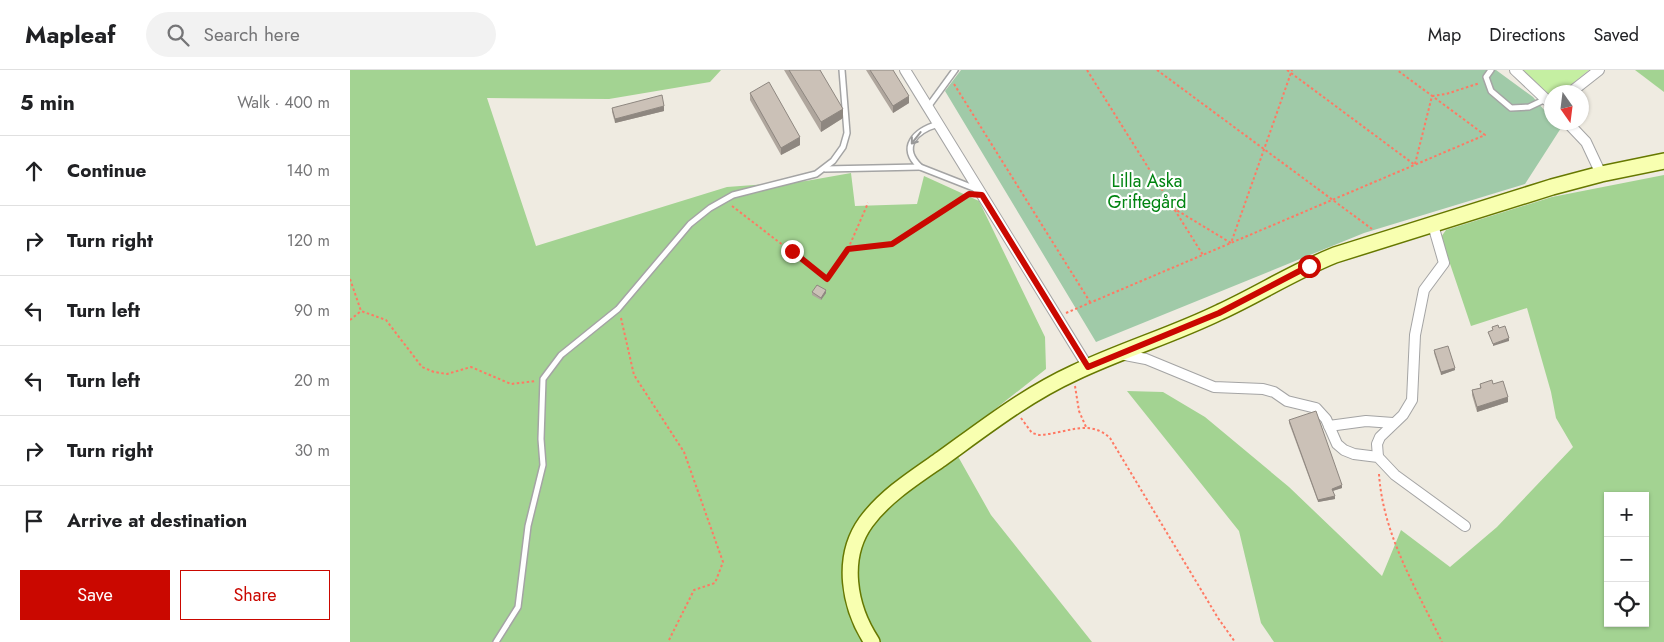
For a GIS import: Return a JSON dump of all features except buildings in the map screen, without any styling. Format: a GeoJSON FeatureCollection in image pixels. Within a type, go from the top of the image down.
{"type":"FeatureCollection","features":[{"type":"Feature","properties":{"kind":"street"},"geometry":{"type":"LineString","coordinates":[[905,70],[1088,367]]}},
{"type":"Feature","properties":{"kind":"street"},"geometry":{"type":"LineString","coordinates":[[1515,70],[1544,97]]}},
{"type":"Feature","properties":{"kind":"street"},"geometry":{"type":"LineString","coordinates":[[1580,85],[1600,70]]}},
{"type":"Feature","properties":{"kind":"street"},"geometry":{"type":"LineString","coordinates":[[1575,130],[1586,142],[1601,174]]}},
{"type":"Feature","properties":{"kind":"street"},"geometry":{"type":"LineString","coordinates":[[872,642],[857,615],[850,577],[850,559],[866,523],[880,506],[901,488],[1014,407],[1073,373],[1219,313],[1309,266],[1386,239],[1601,174],[1664,161]]}},
{"type":"Feature","properties":{"kind":"street"},"geometry":{"type":"LineString","coordinates":[[1378,457],[1377,444],[1380,437],[1393,422],[1409,409],[1412,400],[1415,335],[1424,290],[1444,263],[1433,225]]}},
{"type":"Feature","properties":{"kind":"street"},"geometry":{"type":"LineString","coordinates":[[1119,353],[1146,360],[1214,387],[1263,389],[1274,392],[1287,401],[1316,408],[1329,426],[1337,444],[1344,450],[1354,454],[1378,457],[1396,475],[1465,526]]}},
{"type":"Feature","properties":{"kind":"street"},"geometry":{"type":"LineString","coordinates":[[1329,426],[1366,421],[1393,422]]}},
{"type":"Feature","properties":{"kind":"lane"},"geometry":{"type":"LineString","coordinates":[[825,169],[843,147],[846,133],[842,70]]}},
{"type":"Feature","properties":{"kind":"lane"},"geometry":{"type":"LineString","coordinates":[[928,107],[955,70]]}},
{"type":"Feature","properties":{"kind":"lane"},"geometry":{"type":"LineString","coordinates":[[1491,70],[1486,77],[1490,91],[1511,108],[1529,107],[1544,103]]}},
{"type":"Feature","properties":{"kind":"lane"},"geometry":{"type":"LineString","coordinates":[[938,124],[923,130],[913,138],[910,152],[914,162],[920,167],[981,192]]}},
{"type":"Feature","properties":{"kind":"lane"},"geometry":{"type":"LineString","coordinates":[[496,642],[518,608],[528,526],[543,465],[541,439],[543,379],[561,355],[618,309],[690,224],[724,200],[760,187],[806,178],[825,169],[920,167]]}},
{"type":"Feature","properties":{"kind":"path"},"geometry":{"type":"LineString","coordinates":[[1087,70],[1203,255]]}},
{"type":"Feature","properties":{"kind":"path"},"geometry":{"type":"LineString","coordinates":[[1157,70],[1386,239]]}},
{"type":"Feature","properties":{"kind":"path"},"geometry":{"type":"LineString","coordinates":[[1287,70],[1415,165]]}},
{"type":"Feature","properties":{"kind":"path"},"geometry":{"type":"LineString","coordinates":[[1056,317],[1485,135],[1397,70]]}},
{"type":"Feature","properties":{"kind":"path"},"geometry":{"type":"LineString","coordinates":[[1231,243],[1292,72]]}},
{"type":"Feature","properties":{"kind":"path"},"geometry":{"type":"LineString","coordinates":[[950,77],[1090,302]]}},
{"type":"Feature","properties":{"kind":"path"},"geometry":{"type":"LineString","coordinates":[[1432,96],[1471,86],[1486,77]]}},
{"type":"Feature","properties":{"kind":"path"},"geometry":{"type":"LineString","coordinates":[[1415,165],[1432,96]]}},
{"type":"Feature","properties":{"kind":"path"},"geometry":{"type":"LineString","coordinates":[[848,249],[892,244],[969,194],[981,192]]}},
{"type":"Feature","properties":{"kind":"path"},"geometry":{"type":"LineString","coordinates":[[724,200],[827,279],[848,249],[868,202]]}},
{"type":"Feature","properties":{"kind":"path"},"geometry":{"type":"LineString","coordinates":[[1173,208],[1231,243]]}},
{"type":"Feature","properties":{"kind":"path"},"geometry":{"type":"LineString","coordinates":[[350,279],[361,311]]}},
{"type":"Feature","properties":{"kind":"path"},"geometry":{"type":"LineString","coordinates":[[618,309],[634,375],[684,452],[723,562],[714,583],[694,590],[668,642]]}},
{"type":"Feature","properties":{"kind":"path"},"geometry":{"type":"LineString","coordinates":[[350,320],[361,311]]}},
{"type":"Feature","properties":{"kind":"path"},"geometry":{"type":"LineString","coordinates":[[361,311],[386,320],[422,367],[434,372],[447,374],[471,367],[511,384],[525,384],[543,379]]}},
{"type":"Feature","properties":{"kind":"path"},"geometry":{"type":"LineString","coordinates":[[1073,373],[1078,411],[1086,427]]}},
{"type":"Feature","properties":{"kind":"path"},"geometry":{"type":"LineString","coordinates":[[1014,407],[1032,433],[1046,434],[1086,427],[1098,428],[1110,438],[1218,618],[1235,642]]}},
{"type":"Feature","properties":{"kind":"path"},"geometry":{"type":"LineString","coordinates":[[1378,457],[1380,490],[1386,518],[1404,566],[1442,642]]}},
{"type":"Feature","properties":{"kind":"green space"},"geometry":{"type":"Polygon","coordinates":[[[350,70],[721,70],[710,82],[609,99],[487,98],[536,246],[727,187],[806,181],[851,173],[855,206],[917,204],[924,176],[979,201],[1045,337],[1046,369],[951,444],[991,515],[1092,642],[350,642],[350,70]]]}},
{"type":"Feature","properties":{"kind":"green space","name":"Lilla Aska Griftegård"},"geometry":{"type":"Polygon","coordinates":[[[961,70],[1496,70],[1533,97],[1544,110],[1544,130],[1560,130],[1525,184],[1364,233],[1096,342],[945,91],[961,70]]]}},
{"type":"Feature","properties":{"kind":"green space"},"geometry":{"type":"Polygon","coordinates":[[[1523,70],[1589,70],[1571,85],[1544,85],[1544,90],[1523,70]]]}},
{"type":"Feature","properties":{"kind":"green space"},"geometry":{"type":"Polygon","coordinates":[[[1635,70],[1664,70],[1664,92],[1635,70]]]}},
{"type":"Feature","properties":{"kind":"green space"},"geometry":{"type":"Polygon","coordinates":[[[1664,175],[1664,642],[1274,642],[1261,623],[1239,531],[1127,391],[1163,392],[1205,417],[1289,487],[1382,576],[1401,530],[1450,567],[1497,527],[1573,447],[1556,418],[1551,392],[1527,308],[1471,326],[1441,237],[1446,230],[1552,197],[1664,175]]]}},
{"type":"Feature","properties":{"kind":"route"},"geometry":{"type":"LineString","coordinates":[[792,251],[827,279],[848,249],[892,244],[947,206],[969,194],[982,195],[1088,367],[1219,313],[1309,266]]}}]}
